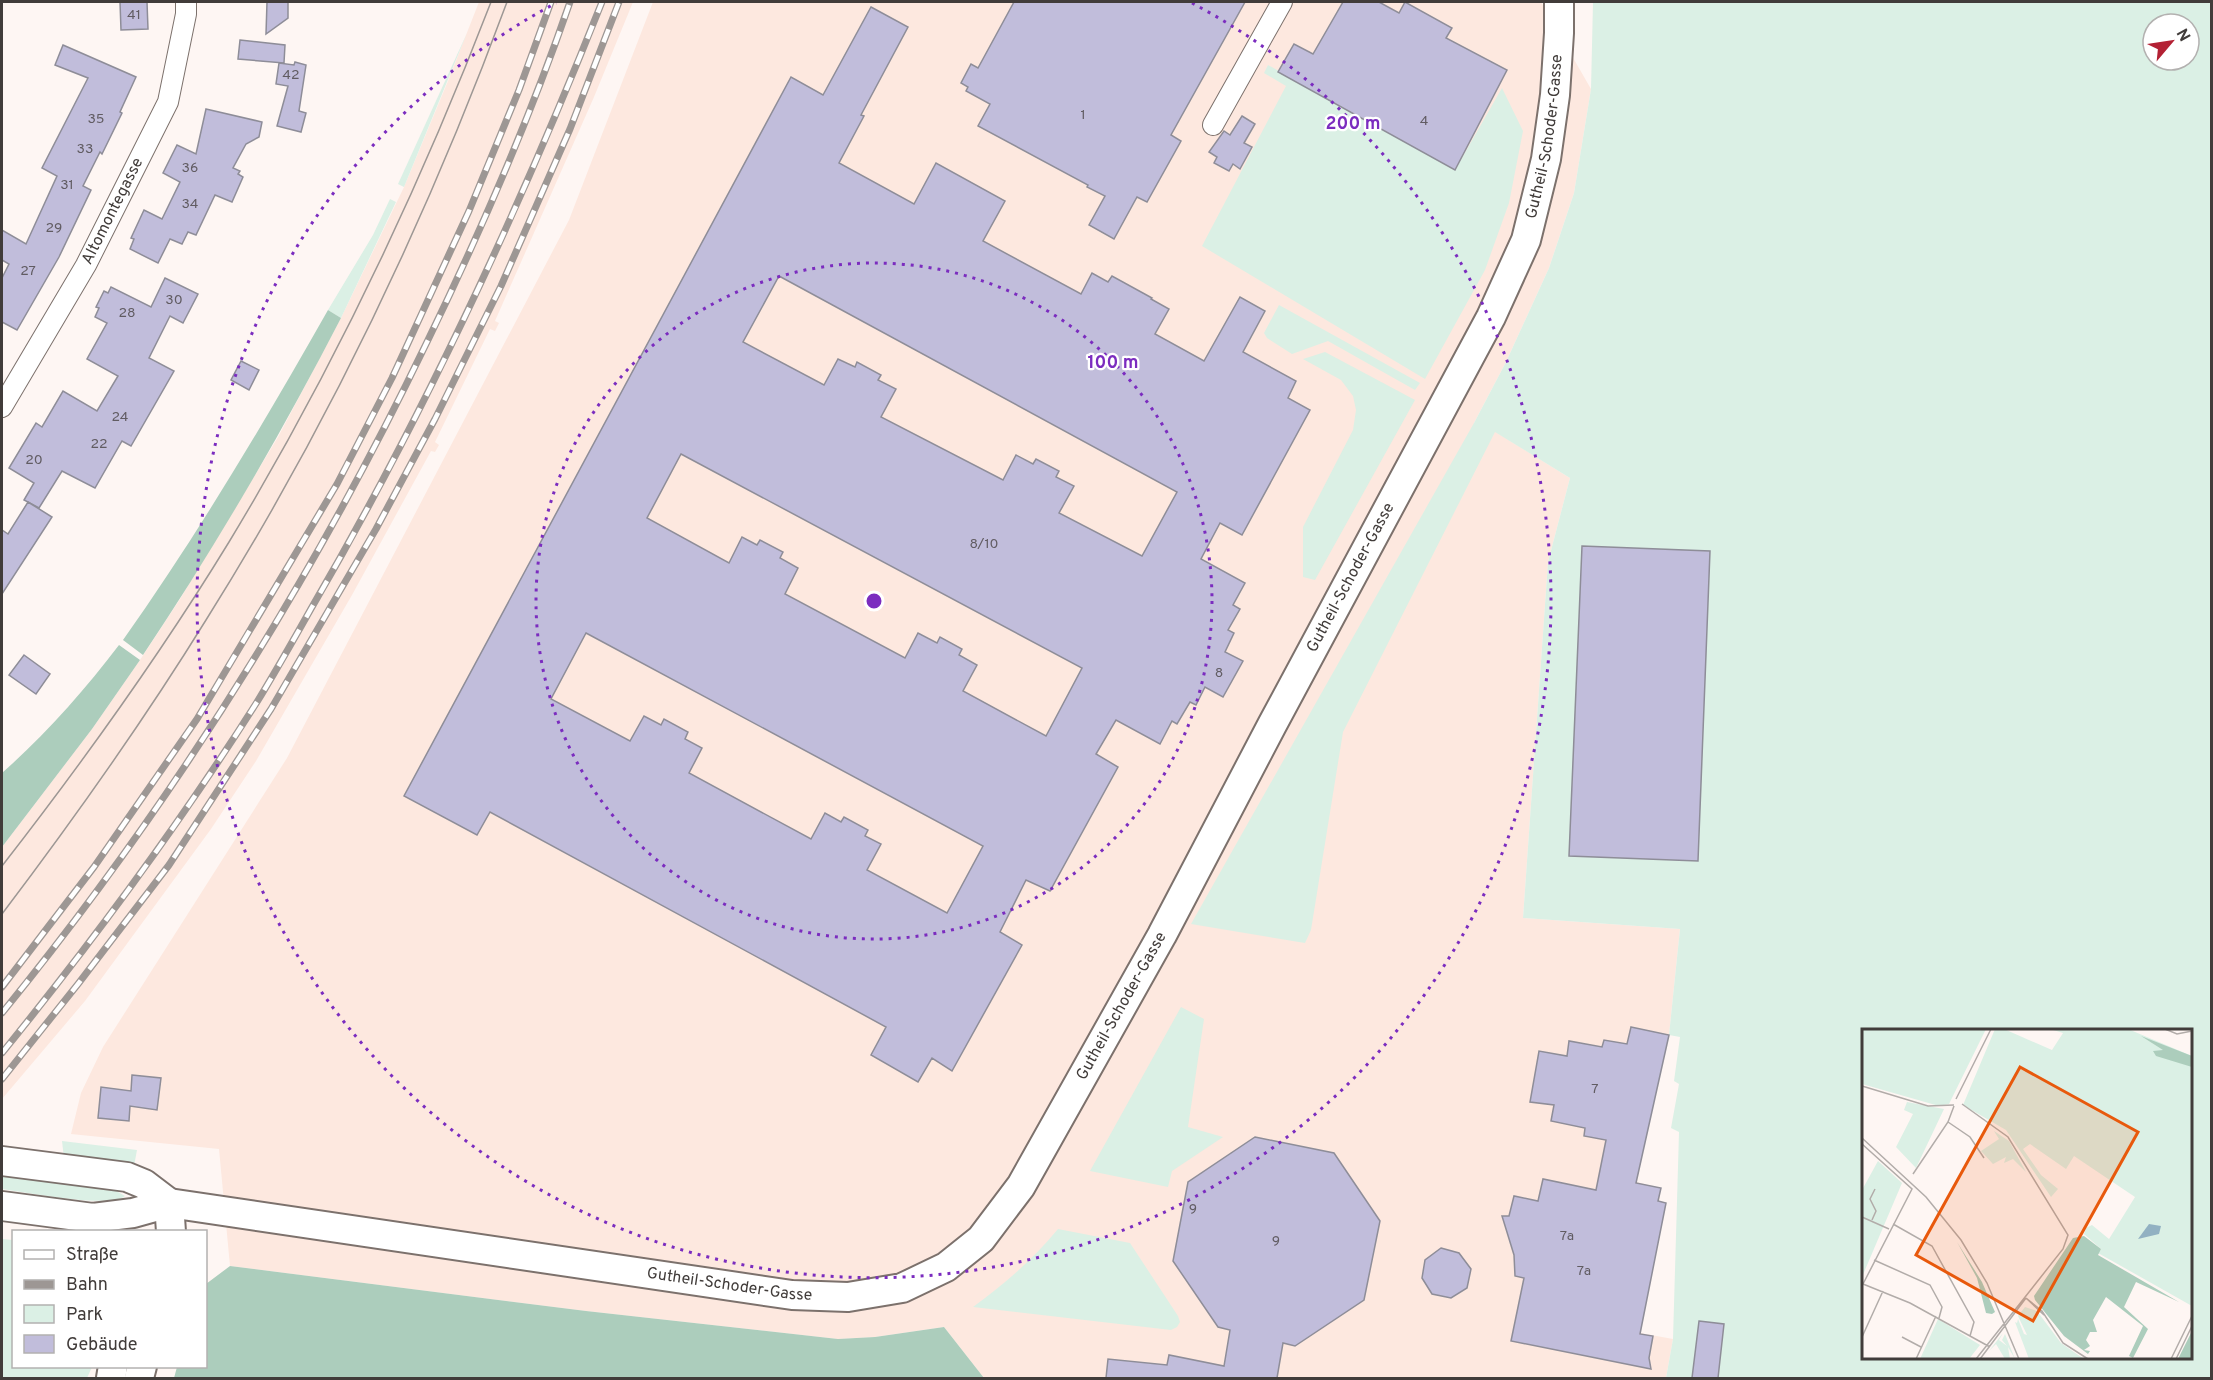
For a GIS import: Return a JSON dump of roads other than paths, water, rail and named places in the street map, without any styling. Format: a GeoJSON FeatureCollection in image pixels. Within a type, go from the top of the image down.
{"type":"FeatureCollection","features":[{"type":"Feature","properties":{"kind":"street","name":"Altomontegasse"},"geometry":{"type":"LineString","coordinates":[[2,407],[86,265],[168,102],[186,14],[186,2]]}},
{"type":"Feature","properties":{"kind":"street"},"geometry":{"type":"LineString","coordinates":[[1213,125],[1282,2]]}},
{"type":"Feature","properties":{"kind":"street","name":"Gutheil-Schoder-Gasse"},"geometry":{"type":"LineString","coordinates":[[2,1206],[104,1217],[133,1213],[169,1203],[792,1295],[848,1297],[902,1288],[946,1267],[981,1239],[1021,1186],[1158,944],[1272,725],[1491,317],[1526,240],[1546,159],[1555,96],[1560,33],[1558,2]]}},
{"type":"Feature","properties":{"kind":"street","name":"Gutheil-Schoder-Gasse"},"geometry":{"type":"LineString","coordinates":[[2,1161],[127,1177],[144,1184],[169,1203]]}},
{"type":"Feature","properties":{"kind":"street"},"geometry":{"type":"LineString","coordinates":[[150,1230],[169,1203]]}},
{"type":"Feature","properties":{"kind":"street"},"geometry":{"type":"LineString","coordinates":[[169,1203],[171,1230]]}},
{"type":"Feature","properties":{"kind":"tram line"},"geometry":{"type":"LineString","coordinates":[[2,866],[91,748],[148,667],[203,584],[267,477],[339,345],[372,278],[434,141],[491,2]]}},
{"type":"Feature","properties":{"kind":"tram line"},"geometry":{"type":"LineString","coordinates":[[2,914],[82,806],[158,696],[251,547],[293,472],[334,396],[409,240],[444,162],[507,2]]}},
{"type":"Feature","properties":{"kind":"railway"},"geometry":{"type":"LineString","coordinates":[[2,987],[94,867],[197,719],[337,484],[392,378],[469,211],[519,90],[551,2]]}},
{"type":"Feature","properties":{"kind":"railway"},"geometry":{"type":"LineString","coordinates":[[2,1013],[64,935],[180,773],[234,690],[336,519],[383,431],[466,258],[504,174],[570,2]]}},
{"type":"Feature","properties":{"kind":"railway"},"geometry":{"type":"LineString","coordinates":[[2,1053],[102,925],[166,838],[257,702],[292,643],[354,534],[432,385],[504,234],[602,2]]}},
{"type":"Feature","properties":{"kind":"railway"},"geometry":{"type":"LineString","coordinates":[[2,1079],[169,865],[271,709],[376,529],[435,419],[501,286],[570,129],[619,2]]}}]}
